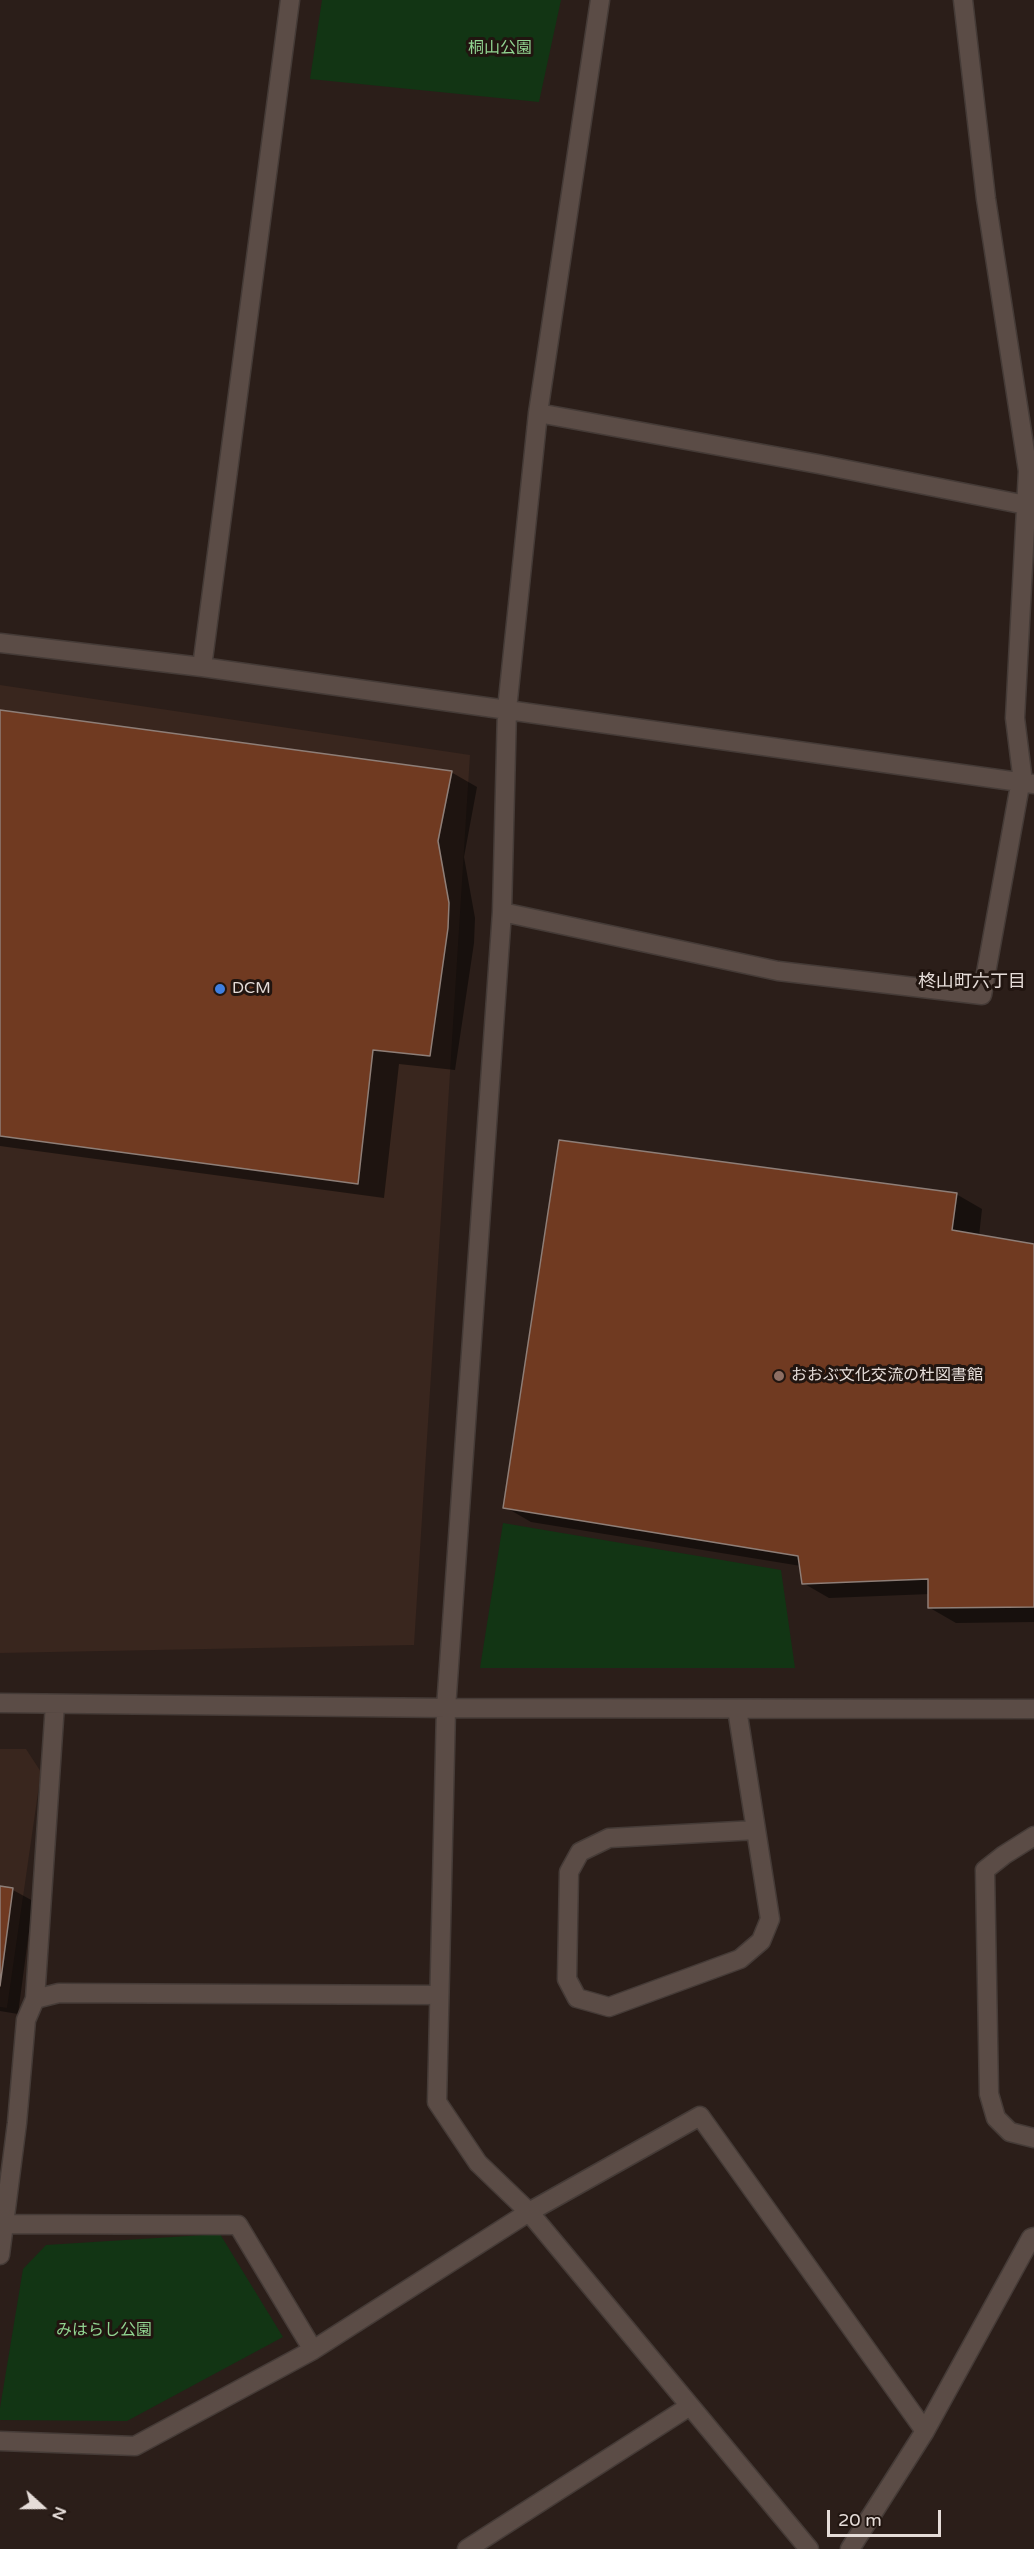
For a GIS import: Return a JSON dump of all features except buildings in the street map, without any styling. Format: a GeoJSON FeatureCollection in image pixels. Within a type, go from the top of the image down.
{"type":"FeatureCollection","features":[{"type":"Feature","properties":{"kind":"street"},"geometry":{"type":"LineString","coordinates":[[202,666],[290,0]]}},
{"type":"Feature","properties":{"kind":"street"},"geometry":{"type":"LineString","coordinates":[[600,0],[538,414],[507,709],[502,912],[446,1708],[437,2102],[478,2163],[529,2212],[809,2549]]}},
{"type":"Feature","properties":{"kind":"street"},"geometry":{"type":"LineString","coordinates":[[502,912],[778,971],[982,995],[1027,783],[1022,774],[1015,718],[1028,471],[986,199],[963,0]]}},
{"type":"Feature","properties":{"kind":"street"},"geometry":{"type":"LineString","coordinates":[[538,414],[818,464],[1026,505]]}},
{"type":"Feature","properties":{"kind":"street"},"geometry":{"type":"LineString","coordinates":[[0,643],[202,666],[1027,783]]}},
{"type":"Feature","properties":{"kind":"street"},"geometry":{"type":"LineString","coordinates":[[0,1703],[446,1708],[1034,1710]]}},
{"type":"Feature","properties":{"kind":"street"},"geometry":{"type":"LineString","coordinates":[[0,2255],[17,2123],[26,2020],[35,1999],[55,1704]]}},
{"type":"Feature","properties":{"kind":"street"},"geometry":{"type":"LineString","coordinates":[[737,1709],[770,1919],[761,1941],[740,1959],[609,2007],[577,1998],[567,1979],[567,1967],[569,1872],[580,1852],[609,1838],[756,1830]]}},
{"type":"Feature","properties":{"kind":"street"},"geometry":{"type":"LineString","coordinates":[[1034,1836],[985,1870],[988,2094],[996,2118],[1010,2132],[1034,2138]]}},
{"type":"Feature","properties":{"kind":"street"},"geometry":{"type":"LineString","coordinates":[[35,1999],[58,1993],[439,1995]]}},
{"type":"Feature","properties":{"kind":"street"},"geometry":{"type":"LineString","coordinates":[[0,2441],[135,2446],[314,2350],[529,2212],[700,2116],[926,2431]]}},
{"type":"Feature","properties":{"kind":"street"},"geometry":{"type":"LineString","coordinates":[[5,2224],[238,2225],[314,2350]]}},
{"type":"Feature","properties":{"kind":"street"},"geometry":{"type":"LineString","coordinates":[[850,2549],[926,2431],[1031,2238],[1034,2237]]}},
{"type":"Feature","properties":{"kind":"street"},"geometry":{"type":"LineString","coordinates":[[467,2549],[690,2406]]}},
{"type":"Feature","properties":{"kind":"shaded area"},"geometry":{"type":"Polygon","coordinates":[[[0,685],[470,755],[414,1645],[0,1653],[0,685]]]}},
{"type":"Feature","properties":{"kind":"shaded area"},"geometry":{"type":"Polygon","coordinates":[[[0,1749],[26,1749],[41,1772],[7,2008],[0,2007],[0,1749]]]}},
{"type":"Feature","properties":{"kind":"green space","name":"桐山公園"},"geometry":{"type":"Polygon","coordinates":[[[322,0],[561,0],[539,102],[310,79],[322,0]]]}},
{"type":"Feature","properties":{"kind":"green space"},"geometry":{"type":"Polygon","coordinates":[[[503,1523],[781,1570],[795,1668],[480,1668],[503,1523]]]}},
{"type":"Feature","properties":{"kind":"green space","name":"みはらし公園"},"geometry":{"type":"Polygon","coordinates":[[[220,2234],[283,2337],[127,2421],[0,2420],[0,2408],[23,2269],[46,2245],[220,2234]]]}},
{"type":"Feature","properties":{"kind":"place","name":"DCM"},"geometry":{"type":"Point","coordinates":[220,989]}},
{"type":"Feature","properties":{"kind":"place","name":"おおぶ文化交流の杜図書館"},"geometry":{"type":"Point","coordinates":[779,1376]}},
{"type":"Feature","properties":{"kind":"district","name":"柊山町六丁目"},"geometry":{"type":"Point","coordinates":[972,982]}}]}
